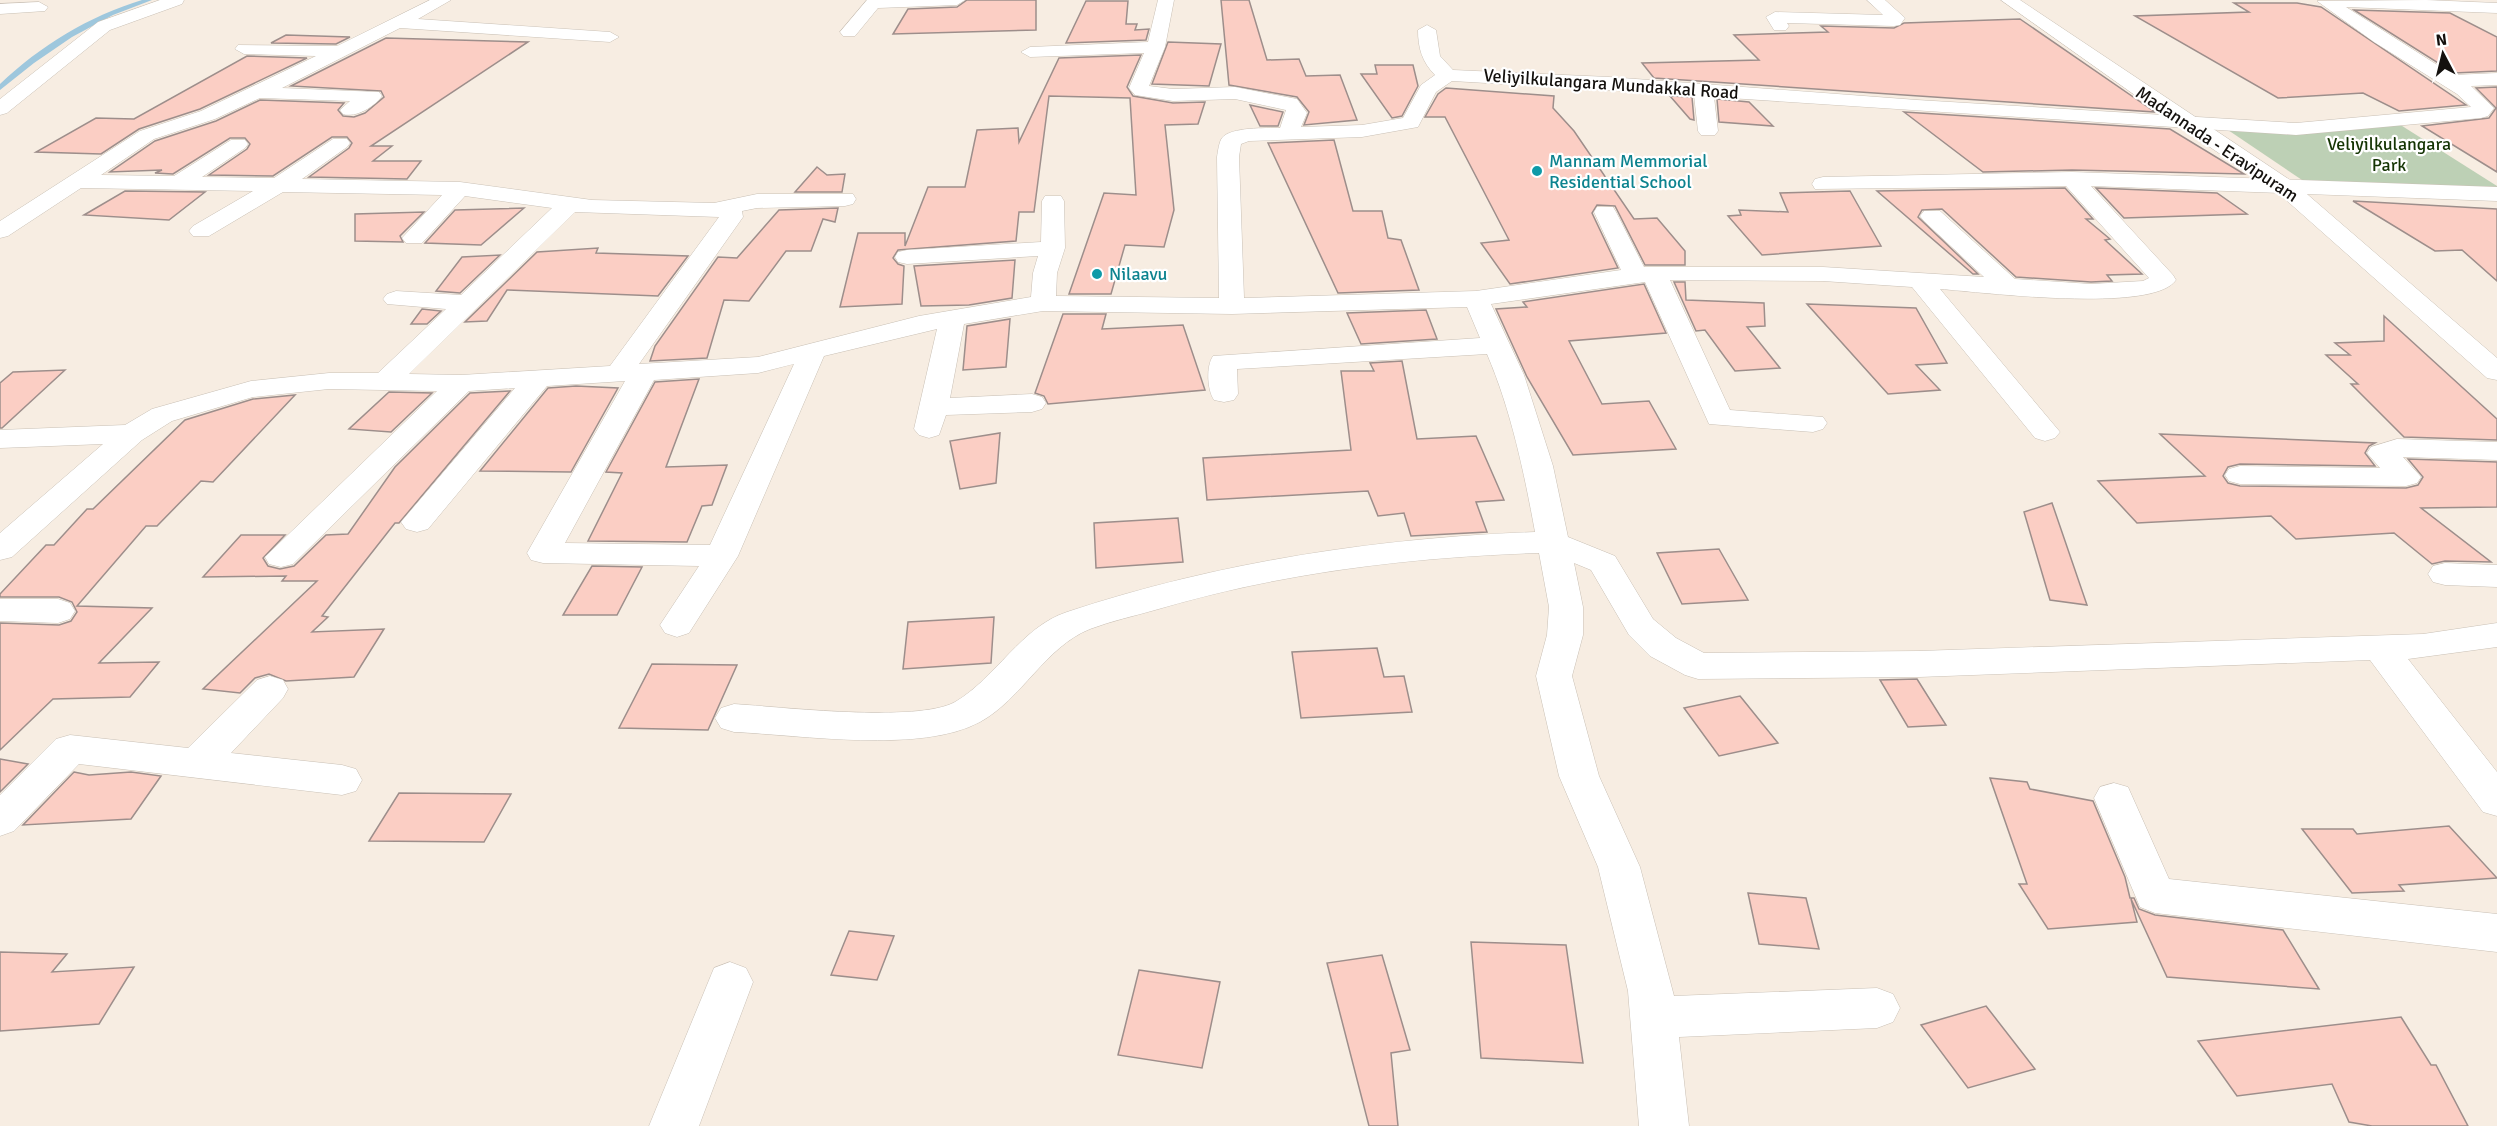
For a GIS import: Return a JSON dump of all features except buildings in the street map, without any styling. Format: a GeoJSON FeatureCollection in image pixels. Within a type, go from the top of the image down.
{"type":"FeatureCollection","features":[{"type":"Feature","properties":{"kind":"street"},"geometry":{"type":"LineString","coordinates":[[0,109],[104,26],[176,0]]}},
{"type":"Feature","properties":{"kind":"street"},"geometry":{"type":"LineString","coordinates":[[0,231],[147,135],[208,115],[443,0]]}},
{"type":"Feature","properties":{"kind":"street"},"geometry":{"type":"LineString","coordinates":[[1166,0],[1156,47],[1140,84],[1142,91],[1173,95],[1234,93],[1290,103],[1296,108],[1296,113],[1287,134]]}},
{"type":"Feature","properties":{"kind":"street"},"geometry":{"type":"LineString","coordinates":[[1780,26],[1775,17],[1894,21],[1896,18],[1875,0]]}},
{"type":"Feature","properties":{"kind":"street","name":"Madannada - Eravipuram"},"geometry":{"type":"LineString","coordinates":[[2009,0],[2184,122],[2285,187],[2497,372]]}},
{"type":"Feature","properties":{"kind":"street"},"geometry":{"type":"LineString","coordinates":[[946,17],[957,1]]}},
{"type":"Feature","properties":{"kind":"street"},"geometry":{"type":"LineString","coordinates":[[849,32],[873,3],[957,1]]}},
{"type":"Feature","properties":{"kind":"street"},"geometry":{"type":"LineString","coordinates":[[2325,1],[2497,8]]}},
{"type":"Feature","properties":{"kind":"street"},"geometry":{"type":"LineString","coordinates":[[2325,1],[2475,98],[2484,108],[2483,113],[2497,127]]}},
{"type":"Feature","properties":{"kind":"street"},"geometry":{"type":"LineString","coordinates":[[0,9],[39,7]]}},
{"type":"Feature","properties":{"kind":"street"},"geometry":{"type":"LineString","coordinates":[[397,23],[610,38]]}},
{"type":"Feature","properties":{"kind":"street"},"geometry":{"type":"LineString","coordinates":[[1232,306],[1228,157],[1231,140],[1247,135],[1362,130],[1411,123],[1428,89],[1448,75],[1434,65],[1430,57],[1426,48],[1427,30]]}},
{"type":"Feature","properties":{"kind":"street"},"geometry":{"type":"LineString","coordinates":[[1030,52],[1156,47]]}},
{"type":"Feature","properties":{"kind":"street"},"geometry":{"type":"LineString","coordinates":[[244,49],[341,51]]}},
{"type":"Feature","properties":{"kind":"street","name":"Veliyilkulangara Mundakkal Road"},"geometry":{"type":"LineString","coordinates":[[1448,75],[1702,89],[2296,129],[2483,113]]}},
{"type":"Feature","properties":{"kind":"street"},"geometry":{"type":"LineString","coordinates":[[2451,81],[2497,79]]}},
{"type":"Feature","properties":{"kind":"street"},"geometry":{"type":"LineString","coordinates":[[1702,89],[1708,131]]}},
{"type":"Feature","properties":{"kind":"street"},"geometry":{"type":"LineString","coordinates":[[258,92],[372,96],[350,110]]}},
{"type":"Feature","properties":{"kind":"street"},"geometry":{"type":"LineString","coordinates":[[201,231],[276,187],[340,143]]}},
{"type":"Feature","properties":{"kind":"street"},"geometry":{"type":"LineString","coordinates":[[177,184],[238,144]]}},
{"type":"Feature","properties":{"kind":"street"},"geometry":{"type":"LineString","coordinates":[[0,550],[132,434],[162,415],[251,389],[329,381],[461,383],[758,365],[814,349],[952,318],[1043,303],[1232,306],[1476,299],[1644,274],[1823,274],[2121,292],[2148,288],[2163,279],[2072,179]]}},
{"type":"Feature","properties":{"kind":"street"},"geometry":{"type":"LineString","coordinates":[[1822,184],[2072,179],[2497,194]]}},
{"type":"Feature","properties":{"kind":"street"},"geometry":{"type":"LineString","coordinates":[[79,181],[276,187],[460,189],[569,205],[625,209],[721,208],[757,201],[845,199]]}},
{"type":"Feature","properties":{"kind":"street"},"geometry":{"type":"LineString","coordinates":[[414,238],[460,189]]}},
{"type":"Feature","properties":{"kind":"street"},"geometry":{"type":"LineString","coordinates":[[1043,303],[1045,273],[1053,248],[1053,201]]}},
{"type":"Feature","properties":{"kind":"street"},"geometry":{"type":"LineString","coordinates":[[384,383],[569,205]]}},
{"type":"Feature","properties":{"kind":"street"},"geometry":{"type":"LineString","coordinates":[[721,208],[731,210],[731,217],[631,374],[543,553],[722,556]]}},
{"type":"Feature","properties":{"kind":"street"},"geometry":{"type":"LineString","coordinates":[[1605,212],[1644,274],[1719,418],[1813,423]]}},
{"type":"Feature","properties":{"kind":"street"},"geometry":{"type":"LineString","coordinates":[[1932,216],[2009,287]]}},
{"type":"Feature","properties":{"kind":"street"},"geometry":{"type":"LineString","coordinates":[[907,257],[1053,248]]}},
{"type":"Feature","properties":{"kind":"street"},"geometry":{"type":"LineString","coordinates":[[1918,279],[2045,432]]}},
{"type":"Feature","properties":{"kind":"street"},"geometry":{"type":"LineString","coordinates":[[396,299],[468,303]]}},
{"type":"Feature","properties":{"kind":"street"},"geometry":{"type":"LineString","coordinates":[[1476,299],[1510,375],[1538,466],[1566,607],[1564,635],[1554,676],[1580,776],[1619,867],[1651,991],[1664,1126]]}},
{"type":"Feature","properties":{"kind":"street"},"geometry":{"type":"LineString","coordinates":[[952,318],[933,418],[1032,403]]}},
{"type":"Feature","properties":{"kind":"street"},"geometry":{"type":"LineString","coordinates":[[1224,394],[1223,362],[1496,345]]}},
{"type":"Feature","properties":{"kind":"street"},"geometry":{"type":"LineString","coordinates":[[677,625],[722,556],[814,349]]}},
{"type":"Feature","properties":{"kind":"street"},"geometry":{"type":"LineString","coordinates":[[417,522],[538,379]]}},
{"type":"Feature","properties":{"kind":"street"},"geometry":{"type":"LineString","coordinates":[[281,557],[461,383]]}},
{"type":"Feature","properties":{"kind":"street"},"geometry":{"type":"LineString","coordinates":[[0,439],[132,434]]}},
{"type":"Feature","properties":{"kind":"street"},"geometry":{"type":"LineString","coordinates":[[2241,475],[2406,477],[2382,453],[2397,448],[2497,451]]}},
{"type":"Feature","properties":{"kind":"street"},"geometry":{"type":"LineString","coordinates":[[734,718],[897,727],[934,723],[967,712],[1003,683],[1054,633],[1069,625],[1201,585],[1303,565],[1464,545],[1552,542],[1603,563],[1641,627],[1663,647],[1698,666],[1931,664],[2380,648],[2422,646],[2497,635]]}},
{"type":"Feature","properties":{"kind":"street"},"geometry":{"type":"LineString","coordinates":[[2445,574],[2497,576]]}},
{"type":"Feature","properties":{"kind":"street"},"geometry":{"type":"LineString","coordinates":[[0,610],[58,611]]}},
{"type":"Feature","properties":{"kind":"street"},"geometry":{"type":"LineString","coordinates":[[2380,648],[2497,801]]}},
{"type":"Feature","properties":{"kind":"street"},"geometry":{"type":"LineString","coordinates":[[196,764],[270,688]]}},
{"type":"Feature","properties":{"kind":"street"},"geometry":{"type":"LineString","coordinates":[[0,820],[70,749],[342,780]]}},
{"type":"Feature","properties":{"kind":"street"},"geometry":{"type":"LineString","coordinates":[[2114,798],[2156,895],[2497,933]]}},
{"type":"Feature","properties":{"kind":"street"},"geometry":{"type":"LineString","coordinates":[[674,1126],[730,982]]}},
{"type":"Feature","properties":{"kind":"street"},"geometry":{"type":"LineString","coordinates":[[1653,1017],[1877,1008]]}},
{"type":"Feature","properties":{"kind":"green space","name":"Veliyilkulangara Park"},"geometry":{"type":"Polygon","coordinates":[[[2399,124],[2497,186],[2497,189],[2305,182],[2225,128],[2399,124]]]}},
{"type":"Feature","properties":{"kind":"waterway"},"geometry":{"type":"LineString","coordinates":[[0,88],[31,61],[70,35],[111,14],[149,0]]}},
{"type":"Feature","properties":{"kind":"place","name":"Mannam Memmorial Residential School"},"geometry":{"type":"Point","coordinates":[1537,171]}},
{"type":"Feature","properties":{"kind":"place","name":"Nilaavu"},"geometry":{"type":"Point","coordinates":[1097,274]}}]}
